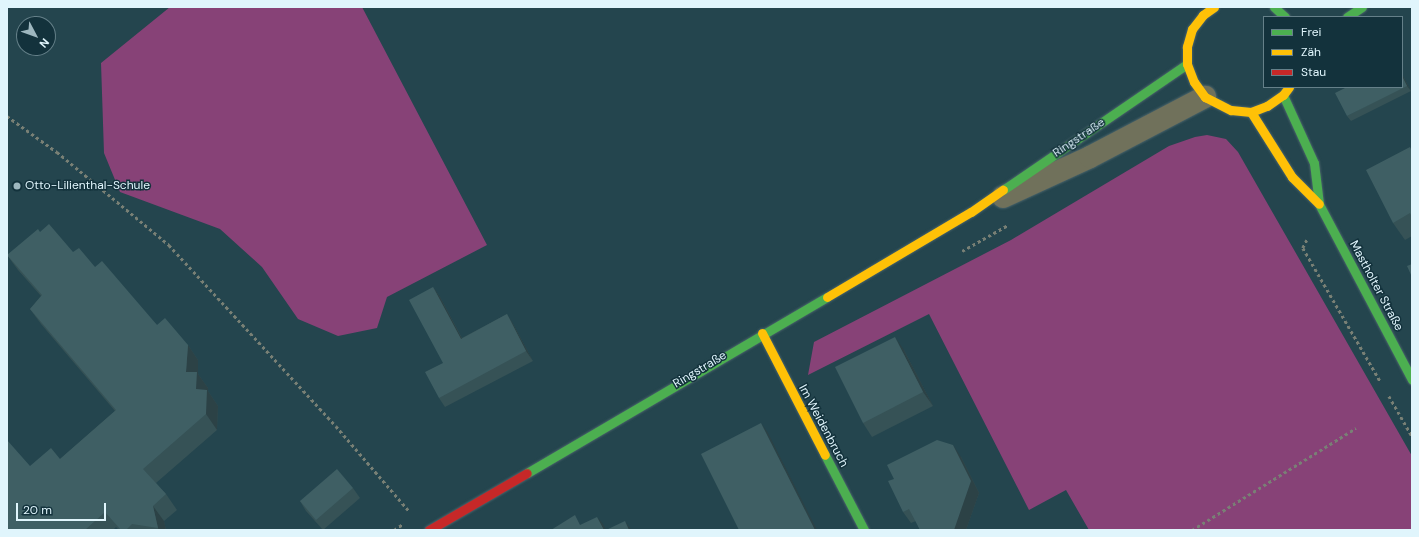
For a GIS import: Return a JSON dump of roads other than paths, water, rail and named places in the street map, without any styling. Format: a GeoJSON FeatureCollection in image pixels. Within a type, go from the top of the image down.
{"type":"FeatureCollection","features":[{"type":"Feature","properties":{"kind":"street"},"geometry":{"type":"LineString","coordinates":[[1214,7],[1201,11],[1192,29],[1187,47],[1187,64],[1194,82],[1205,97],[1218,105],[1231,110],[1251,112],[1267,106],[1283,95],[1288,88]]}},
{"type":"Feature","properties":{"kind":"street"},"geometry":{"type":"LineString","coordinates":[[1274,7],[1286,14]]}},
{"type":"Feature","properties":{"kind":"street"},"geometry":{"type":"LineString","coordinates":[[1348,16],[1362,7]]}},
{"type":"Feature","properties":{"kind":"street","name":"Ringstraße"},"geometry":{"type":"LineString","coordinates":[[430,530],[762,333],[971,212],[1187,64]]}},
{"type":"Feature","properties":{"kind":"street","name":"Mastholter Straße"},"geometry":{"type":"LineString","coordinates":[[1283,95],[1314,163],[1319,204]]}},
{"type":"Feature","properties":{"kind":"street","name":"Ringstraße"},"geometry":{"type":"LineString","coordinates":[[971,212],[1090,157],[1205,97]]}},
{"type":"Feature","properties":{"kind":"street","name":"Mastholter Straße"},"geometry":{"type":"LineString","coordinates":[[1251,112],[1292,177],[1319,204],[1412,380]]}},
{"type":"Feature","properties":{"kind":"street","name":"Im Weidenbruch"},"geometry":{"type":"LineString","coordinates":[[762,333],[864,530]]}},
{"type":"Feature","properties":{"kind":"place","name":"Otto-Lilienthal-Schule"},"geometry":{"type":"Point","coordinates":[17,186]}}]}
